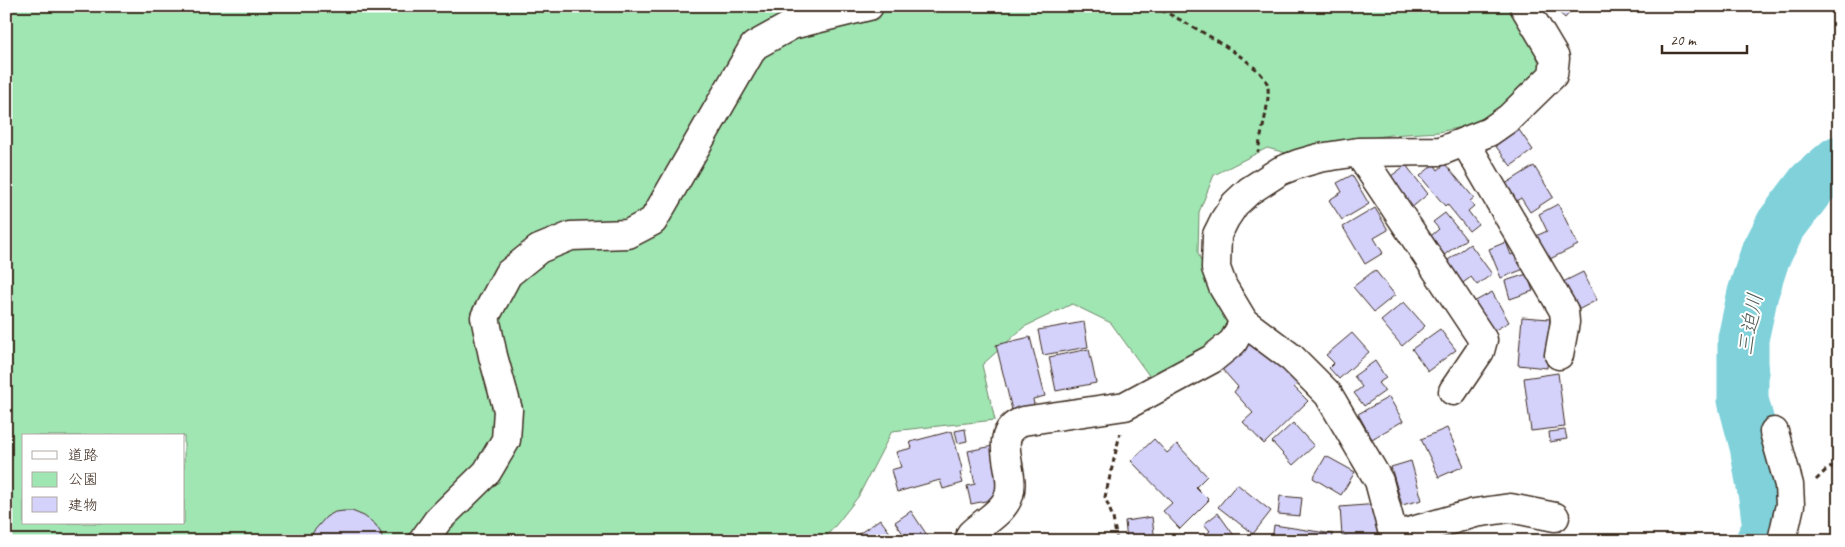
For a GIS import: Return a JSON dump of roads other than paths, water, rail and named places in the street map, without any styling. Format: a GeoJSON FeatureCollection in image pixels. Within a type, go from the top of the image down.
{"type":"FeatureCollection","features":[{"type":"Feature","properties":{"kind":"street"},"geometry":{"type":"LineString","coordinates":[[423,541],[438,520],[487,472],[506,440],[508,410],[493,356],[486,317],[508,274],[539,250],[571,236],[628,234],[654,221],[754,46],[792,25],[869,6]]}},
{"type":"Feature","properties":{"kind":"street"},"geometry":{"type":"LineString","coordinates":[[1524,6],[1555,58],[1553,75],[1509,118],[1489,132],[1441,151],[1358,152],[1298,164],[1280,171],[1248,191],[1224,219],[1218,235],[1216,268],[1223,287],[1244,322],[1292,358],[1328,394],[1379,481],[1395,538],[1475,512],[1510,508],[1555,517]]}},
{"type":"Feature","properties":{"kind":"street"},"geometry":{"type":"LineString","coordinates":[[1465,142],[1564,311],[1565,322],[1559,355]]}},
{"type":"Feature","properties":{"kind":"street"},"geometry":{"type":"LineString","coordinates":[[1358,152],[1483,340],[1480,351],[1453,391]]}},
{"type":"Feature","properties":{"kind":"street"},"geometry":{"type":"LineString","coordinates":[[973,541],[971,534],[1000,509],[1009,496],[1011,485],[1005,445],[1009,432],[1016,424],[1125,406],[1212,359],[1233,342],[1244,322]]}},
{"type":"Feature","properties":{"kind":"street"},"geometry":{"type":"LineString","coordinates":[[1774,432],[1789,485],[1790,505],[1782,541]]}},
{"type":"Feature","properties":{"kind":"waterway","name":"三迫川"},"geometry":{"type":"LineString","coordinates":[[1761,541],[1768,529],[1755,446],[1743,400],[1743,339],[1753,293],[1765,256],[1781,225],[1812,184],[1839,161]]}}]}
